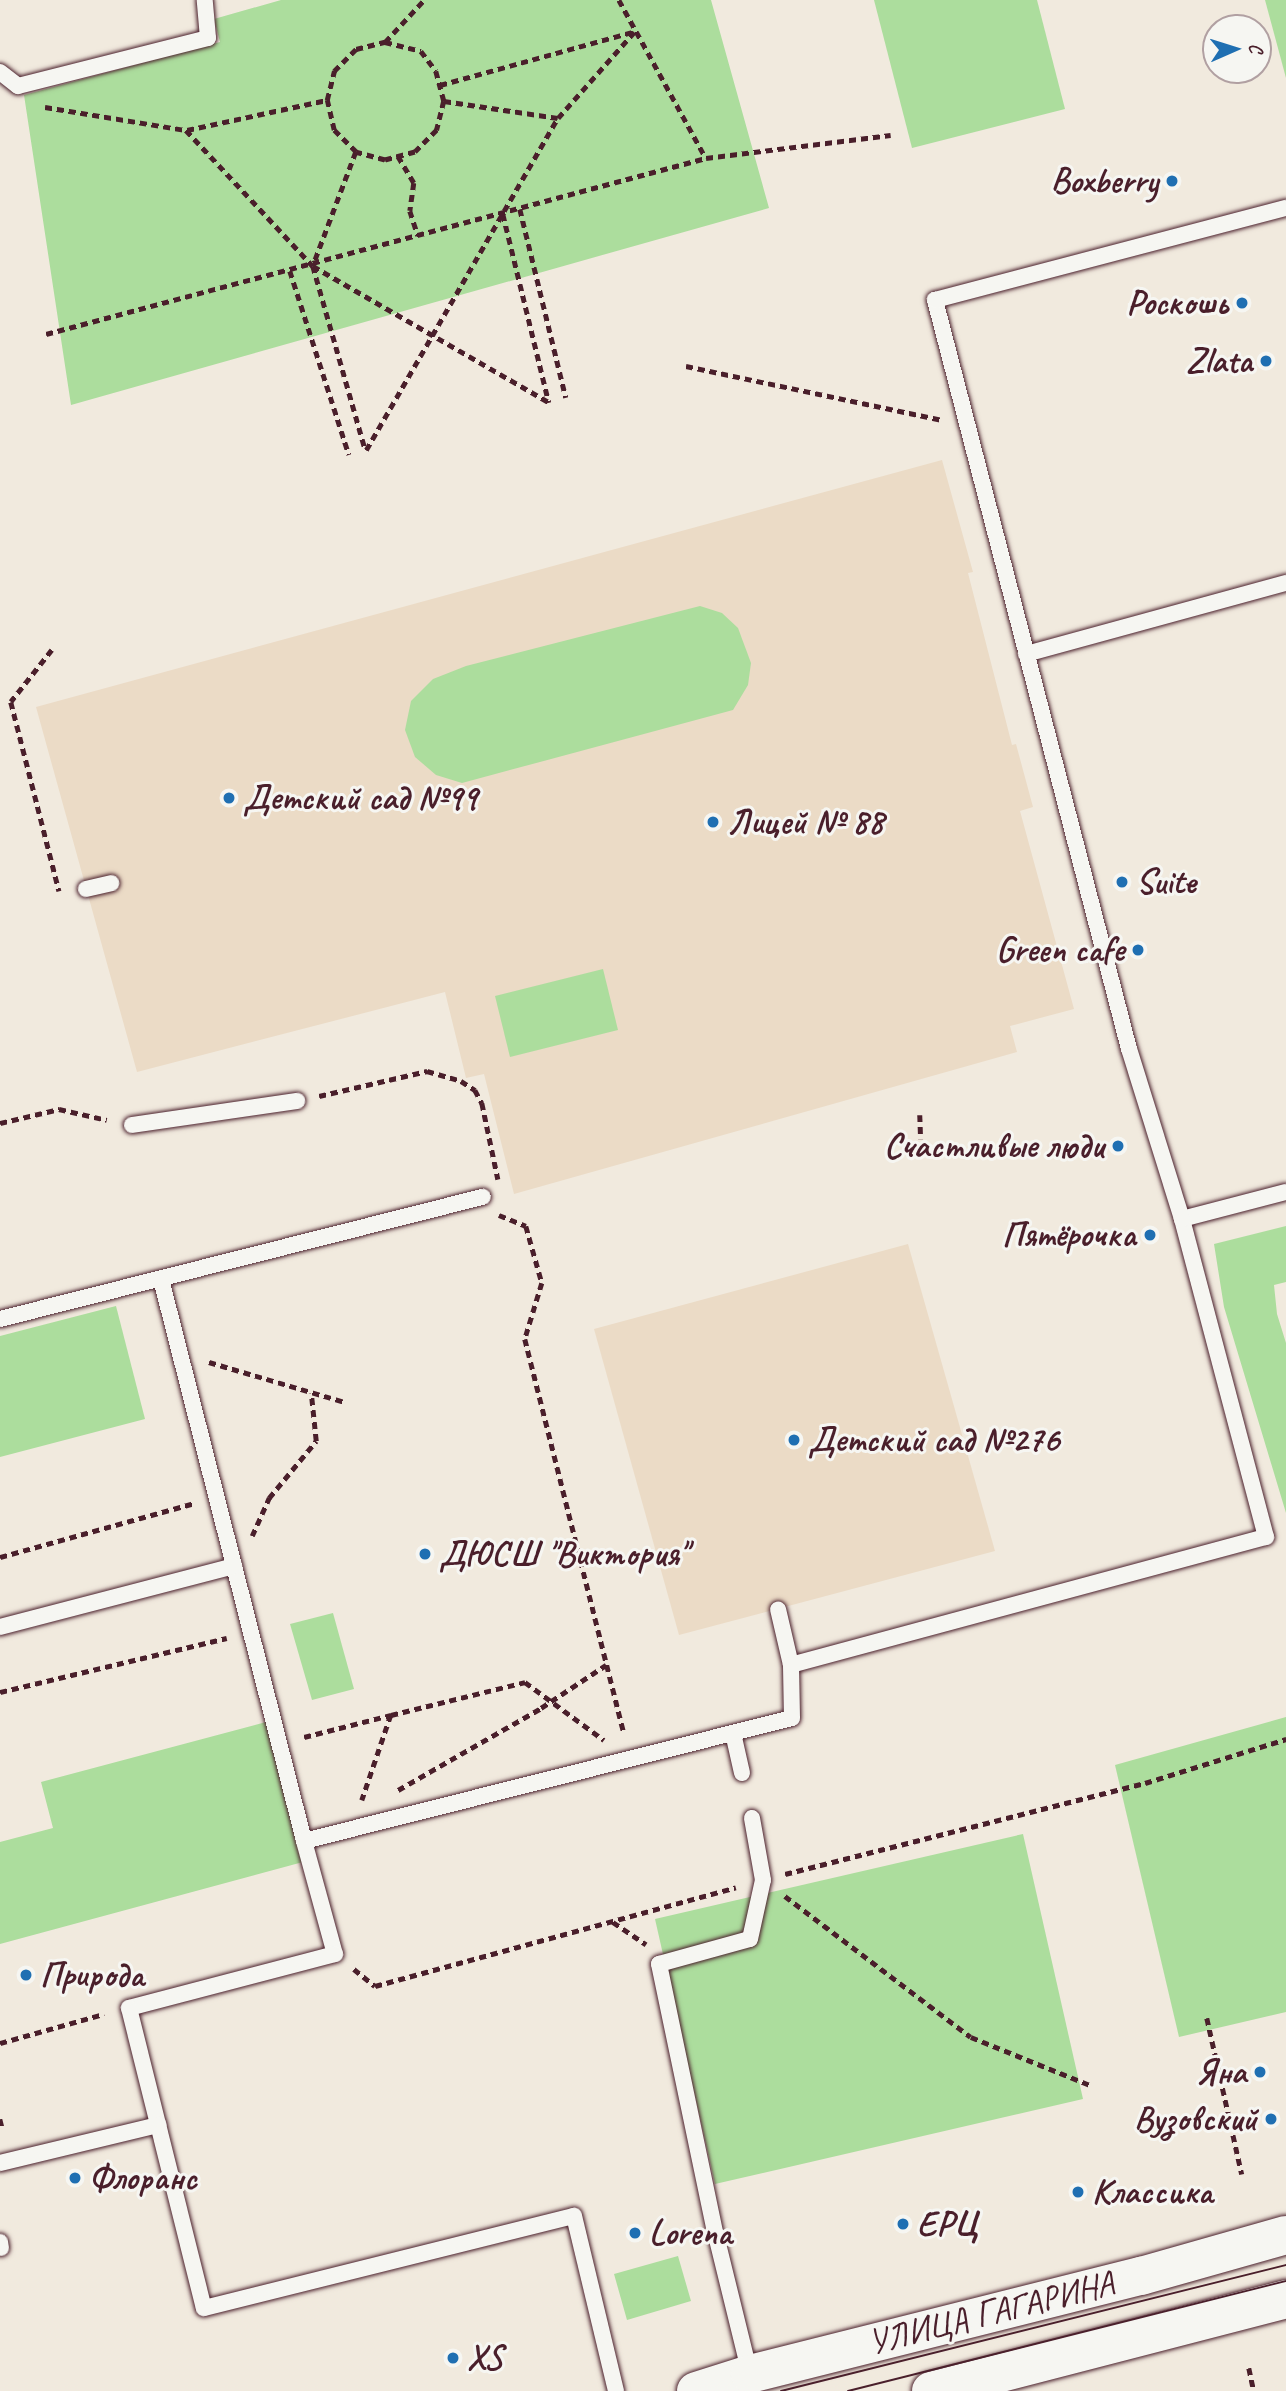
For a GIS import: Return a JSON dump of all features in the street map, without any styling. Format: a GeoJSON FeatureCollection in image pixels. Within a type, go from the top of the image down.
{"type":"FeatureCollection","features":[{"type":"Feature","properties":{"kind":"main road","name":"УЛИЦА ГАГАРИНА"},"geometry":{"type":"LineString","coordinates":[[696,2391],[752,2383],[1286,2235]]}},
{"type":"Feature","properties":{"kind":"main road","name":"УЛИЦА ГАГАРИНА"},"geometry":{"type":"LineString","coordinates":[[931,2391],[1286,2299]]}},
{"type":"Feature","properties":{"kind":"lane"},"geometry":{"type":"LineString","coordinates":[[0,72],[18,86],[208,38],[205,0]]}},
{"type":"Feature","properties":{"kind":"lane"},"geometry":{"type":"LineString","coordinates":[[791,1665],[1266,1537],[1182,1219],[1129,1049],[935,300],[1286,208]]}},
{"type":"Feature","properties":{"kind":"lane"},"geometry":{"type":"LineString","coordinates":[[1026,654],[1286,583]]}},
{"type":"Feature","properties":{"kind":"lane"},"geometry":{"type":"LineString","coordinates":[[86,889],[111,883]]}},
{"type":"Feature","properties":{"kind":"lane"},"geometry":{"type":"LineString","coordinates":[[132,1125],[297,1101]]}},
{"type":"Feature","properties":{"kind":"lane"},"geometry":{"type":"LineString","coordinates":[[1182,1219],[1286,1192]]}},
{"type":"Feature","properties":{"kind":"lane"},"geometry":{"type":"LineString","coordinates":[[0,1319],[483,1197]]}},
{"type":"Feature","properties":{"kind":"lane"},"geometry":{"type":"LineString","coordinates":[[161,1279],[335,1954],[129,2008],[204,2308],[574,2216],[617,2391]]}},
{"type":"Feature","properties":{"kind":"lane"},"geometry":{"type":"LineString","coordinates":[[0,1627],[234,1566]]}},
{"type":"Feature","properties":{"kind":"lane"},"geometry":{"type":"LineString","coordinates":[[304,1841],[792,1718],[791,1665],[778,1609]]}},
{"type":"Feature","properties":{"kind":"lane"},"geometry":{"type":"LineString","coordinates":[[733,1733],[742,1773]]}},
{"type":"Feature","properties":{"kind":"lane"},"geometry":{"type":"LineString","coordinates":[[752,1818],[763,1880],[750,1939],[659,1964],[715,2232],[752,2383]]}},
{"type":"Feature","properties":{"kind":"lane"},"geometry":{"type":"LineString","coordinates":[[0,2163],[158,2125]]}},
{"type":"Feature","properties":{"kind":"path"},"geometry":{"type":"LineString","coordinates":[[386,42],[424,0]]}},
{"type":"Feature","properties":{"kind":"path"},"geometry":{"type":"LineString","coordinates":[[619,0],[634,32],[706,158]]}},
{"type":"Feature","properties":{"kind":"path"},"geometry":{"type":"LineString","coordinates":[[440,85],[634,32]]}},
{"type":"Feature","properties":{"kind":"path"},"geometry":{"type":"LineString","coordinates":[[356,152],[313,266],[366,450],[558,118],[634,32]]}},
{"type":"Feature","properties":{"kind":"path"},"geometry":{"type":"LineString","coordinates":[[386,42],[421,51],[436,71],[440,85],[444,101],[437,130],[415,152],[385,160],[356,152],[334,130],[327,100],[334,71],[356,49],[386,42]]}},
{"type":"Feature","properties":{"kind":"path"},"geometry":{"type":"LineString","coordinates":[[41,107],[186,130],[327,100]]}},
{"type":"Feature","properties":{"kind":"path"},"geometry":{"type":"LineString","coordinates":[[444,101],[558,118]]}},
{"type":"Feature","properties":{"kind":"path"},"geometry":{"type":"LineString","coordinates":[[186,130],[313,266],[549,402],[503,213]]}},
{"type":"Feature","properties":{"kind":"path"},"geometry":{"type":"LineString","coordinates":[[46,334],[313,266],[706,158],[891,135]]}},
{"type":"Feature","properties":{"kind":"path"},"geometry":{"type":"LineString","coordinates":[[398,156],[414,183],[410,211],[418,236]]}},
{"type":"Feature","properties":{"kind":"path"},"geometry":{"type":"LineString","coordinates":[[520,209],[566,397]]}},
{"type":"Feature","properties":{"kind":"path"},"geometry":{"type":"LineString","coordinates":[[290,271],[349,455]]}},
{"type":"Feature","properties":{"kind":"path"},"geometry":{"type":"LineString","coordinates":[[686,366],[967,425]]}},
{"type":"Feature","properties":{"kind":"path"},"geometry":{"type":"LineString","coordinates":[[52,650],[10,702],[60,895]]}},
{"type":"Feature","properties":{"kind":"path"},"geometry":{"type":"LineString","coordinates":[[297,1101],[427,1071],[461,1081],[475,1090],[482,1103],[500,1177],[483,1197],[501,1217],[526,1226],[542,1283],[525,1339],[631,1759]]}},
{"type":"Feature","properties":{"kind":"path"},"geometry":{"type":"LineString","coordinates":[[0,1123],[60,1109],[132,1125]]}},
{"type":"Feature","properties":{"kind":"path"},"geometry":{"type":"LineString","coordinates":[[920,1115],[921,1139]]}},
{"type":"Feature","properties":{"kind":"path"},"geometry":{"type":"LineString","coordinates":[[207,1374],[204,1361],[345,1402]]}},
{"type":"Feature","properties":{"kind":"path"},"geometry":{"type":"LineString","coordinates":[[250,1540],[269,1498],[316,1441],[311,1393]]}},
{"type":"Feature","properties":{"kind":"path"},"geometry":{"type":"LineString","coordinates":[[0,1692],[251,1633]]}},
{"type":"Feature","properties":{"kind":"path"},"geometry":{"type":"LineString","coordinates":[[352,1829],[403,1786],[551,1701],[607,1664]]}},
{"type":"Feature","properties":{"kind":"path"},"geometry":{"type":"LineString","coordinates":[[391,1715],[526,1682],[631,1759]]}},
{"type":"Feature","properties":{"kind":"path"},"geometry":{"type":"LineString","coordinates":[[335,1954],[375,1986],[763,1880],[1145,1783],[1286,1739]]}},
{"type":"Feature","properties":{"kind":"path"},"geometry":{"type":"LineString","coordinates":[[763,1880],[971,2037],[1092,2085]]}},
{"type":"Feature","properties":{"kind":"path"},"geometry":{"type":"LineString","coordinates":[[0,2043],[129,2008]]}},
{"type":"Feature","properties":{"kind":"path"},"geometry":{"type":"LineString","coordinates":[[1206,2018],[1242,2174]]}},
{"type":"Feature","properties":{"kind":"path"},"geometry":{"type":"LineString","coordinates":[[0,2119],[2,2127]]}},
{"type":"Feature","properties":{"kind":"path"},"geometry":{"type":"LineString","coordinates":[[1249,2368],[1254,2391]]}},
{"type":"Feature","properties":{"kind":"shaded area","name":"Лицей № 88"},"geometry":{"type":"Polygon","coordinates":[[[942,460],[973,572],[968,573],[1012,745],[1016,744],[1033,807],[1020,811],[1074,1009],[1010,1026],[1017,1052],[514,1194],[484,1074],[466,1078],[445,992],[137,1072],[36,707],[942,460]]]}},
{"type":"Feature","properties":{"kind":"shaded area","name":"Детский сад №276"},"geometry":{"type":"Polygon","coordinates":[[[908,1244],[995,1551],[679,1635],[594,1329],[908,1244]]]}},
{"type":"Feature","properties":{"kind":"green space"},"geometry":{"type":"Polygon","coordinates":[[[281,0],[711,0],[769,208],[71,405],[24,95],[220,42],[214,19],[281,0]]]}},
{"type":"Feature","properties":{"kind":"green space"},"geometry":{"type":"Polygon","coordinates":[[[874,0],[1037,0],[1065,109],[912,148],[874,0]]]}},
{"type":"Feature","properties":{"kind":"green space"},"geometry":{"type":"Polygon","coordinates":[[[1265,0],[1286,0],[1286,78],[1272,26],[1272,14],[1269,14],[1265,0]]]}},
{"type":"Feature","properties":{"kind":"green space"},"geometry":{"type":"Polygon","coordinates":[[[700,606],[722,613],[738,628],[751,663],[748,685],[733,710],[462,783],[436,775],[415,757],[405,730],[411,701],[433,679],[466,666],[700,606]]]}},
{"type":"Feature","properties":{"kind":"green space"},"geometry":{"type":"Polygon","coordinates":[[[603,969],[618,1030],[510,1057],[495,996],[603,969]]]}},
{"type":"Feature","properties":{"kind":"green space"},"geometry":{"type":"Polygon","coordinates":[[[1286,1226],[1286,1282],[1274,1285],[1277,1314],[1286,1343],[1286,1513],[1224,1307],[1214,1244],[1286,1226]]]}},
{"type":"Feature","properties":{"kind":"green space"},"geometry":{"type":"Polygon","coordinates":[[[116,1306],[145,1419],[0,1457],[0,1336],[116,1306]]]}},
{"type":"Feature","properties":{"kind":"green space"},"geometry":{"type":"Polygon","coordinates":[[[333,1613],[354,1689],[312,1700],[290,1624],[333,1613]]]}},
{"type":"Feature","properties":{"kind":"green space"},"geometry":{"type":"Polygon","coordinates":[[[1286,1717],[1286,2012],[1179,2037],[1115,1765],[1286,1717]]]}},
{"type":"Feature","properties":{"kind":"green space"},"geometry":{"type":"Polygon","coordinates":[[[266,1722],[303,1862],[0,1944],[0,1842],[53,1828],[41,1782],[266,1722]]]}},
{"type":"Feature","properties":{"kind":"green space"},"geometry":{"type":"Polygon","coordinates":[[[1023,1834],[1083,2099],[715,2184],[655,1919],[1023,1834]]]}},
{"type":"Feature","properties":{"kind":"green space"},"geometry":{"type":"Polygon","coordinates":[[[678,2256],[691,2301],[627,2320],[614,2274],[678,2256]]]}},
{"type":"Feature","properties":{"kind":"tram line"},"geometry":{"type":"LineString","coordinates":[[781,2391],[1286,2265]]}},
{"type":"Feature","properties":{"kind":"tram line"},"geometry":{"type":"LineString","coordinates":[[848,2391],[1286,2281]]}},
{"type":"Feature","properties":{"kind":"place","name":"Boxberry"},"geometry":{"type":"Point","coordinates":[1172,181]}},
{"type":"Feature","properties":{"kind":"place","name":"Роскошь"},"geometry":{"type":"Point","coordinates":[1242,303]}},
{"type":"Feature","properties":{"kind":"place","name":"Zlata"},"geometry":{"type":"Point","coordinates":[1266,361]}},
{"type":"Feature","properties":{"kind":"place","name":"Детский сад №99"},"geometry":{"type":"Point","coordinates":[229,798]}},
{"type":"Feature","properties":{"kind":"place","name":"Лицей № 88"},"geometry":{"type":"Point","coordinates":[713,822]}},
{"type":"Feature","properties":{"kind":"place","name":"Suite"},"geometry":{"type":"Point","coordinates":[1122,882]}},
{"type":"Feature","properties":{"kind":"place","name":"Green cafe"},"geometry":{"type":"Point","coordinates":[1138,950]}},
{"type":"Feature","properties":{"kind":"place","name":"Счастливые люди"},"geometry":{"type":"Point","coordinates":[1118,1146]}},
{"type":"Feature","properties":{"kind":"place","name":"Пятёрочка"},"geometry":{"type":"Point","coordinates":[1150,1235]}},
{"type":"Feature","properties":{"kind":"place","name":"Детский сад №276"},"geometry":{"type":"Point","coordinates":[794,1440]}},
{"type":"Feature","properties":{"kind":"place","name":"ДЮСШ \"Виктория\""},"geometry":{"type":"Point","coordinates":[425,1554]}},
{"type":"Feature","properties":{"kind":"place","name":"Природа"},"geometry":{"type":"Point","coordinates":[26,1975]}},
{"type":"Feature","properties":{"kind":"place","name":"Яна"},"geometry":{"type":"Point","coordinates":[1260,2072]}},
{"type":"Feature","properties":{"kind":"place","name":"Вузовский"},"geometry":{"type":"Point","coordinates":[1271,2119]}},
{"type":"Feature","properties":{"kind":"place","name":"Флоранс"},"geometry":{"type":"Point","coordinates":[75,2178]}},
{"type":"Feature","properties":{"kind":"place","name":"Классика"},"geometry":{"type":"Point","coordinates":[1078,2192]}},
{"type":"Feature","properties":{"kind":"place","name":"ЕРЦ"},"geometry":{"type":"Point","coordinates":[903,2224]}},
{"type":"Feature","properties":{"kind":"place","name":"Lorena"},"geometry":{"type":"Point","coordinates":[635,2233]}},
{"type":"Feature","properties":{"kind":"place","name":"XS"},"geometry":{"type":"Point","coordinates":[453,2358]}}]}
